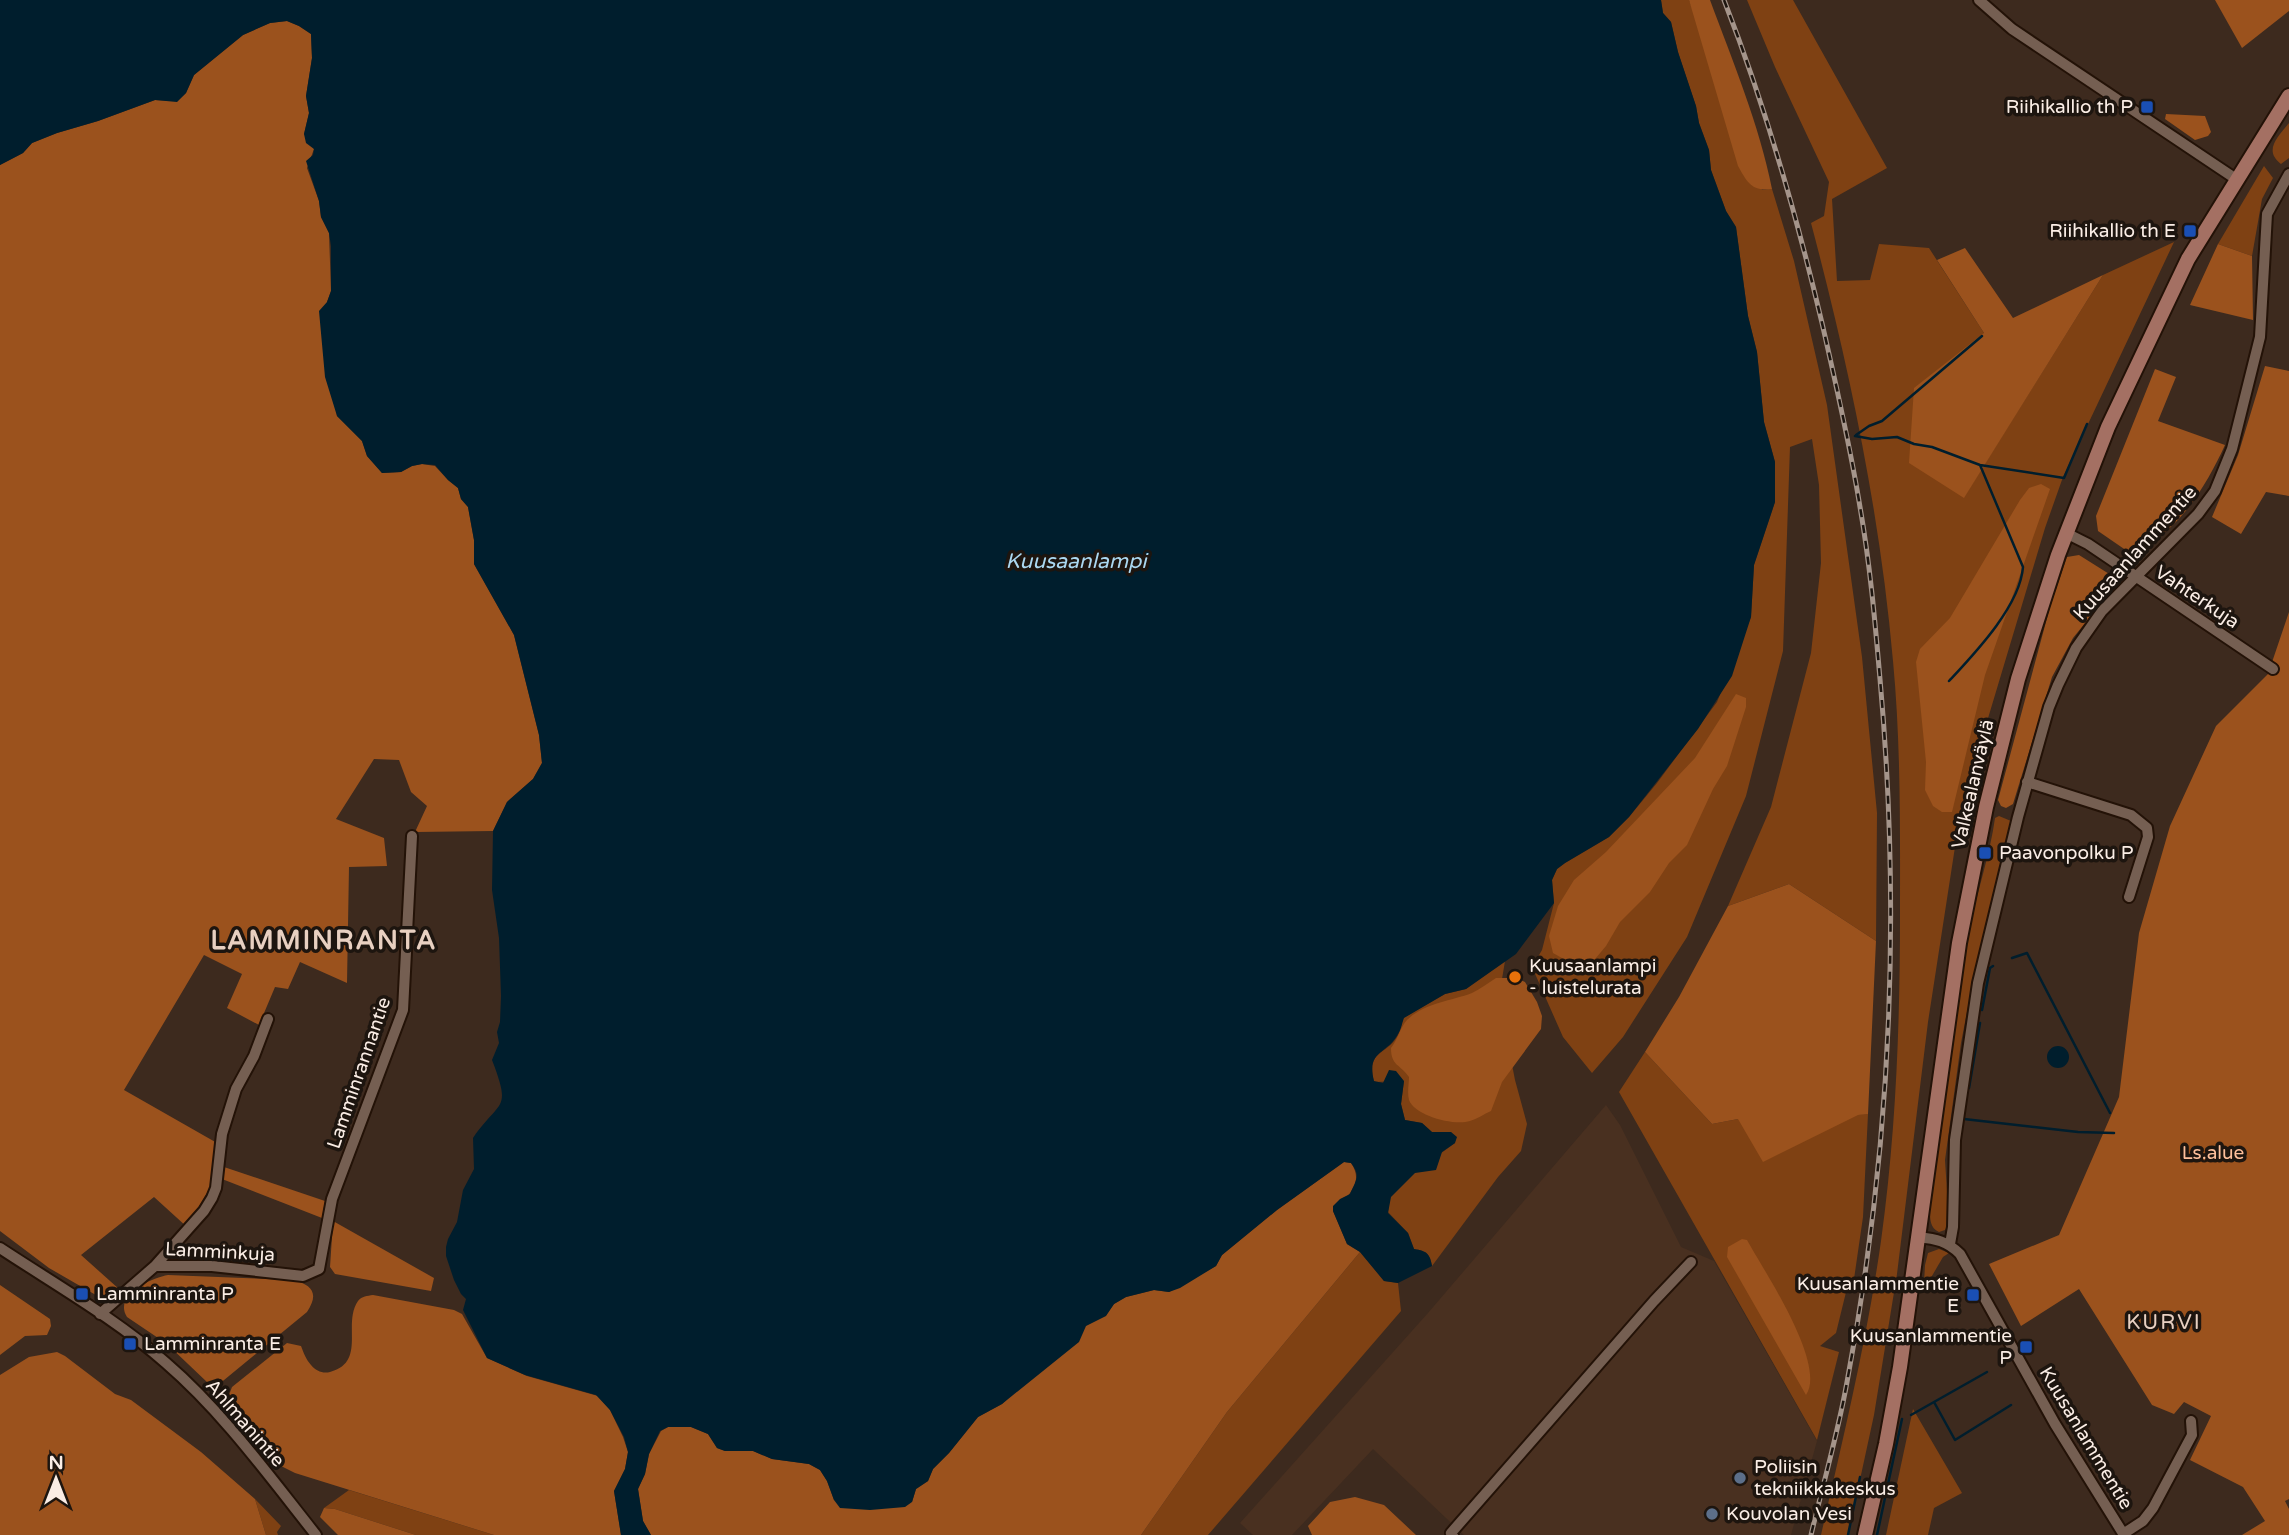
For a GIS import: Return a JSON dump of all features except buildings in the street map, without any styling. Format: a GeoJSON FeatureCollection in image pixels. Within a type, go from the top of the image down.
{"type":"FeatureCollection","features":[{"type":"Feature","properties":{"kind":"main road","name":"Valkealanväylä"},"geometry":{"type":"LineString","coordinates":[[1866,1535],[1893,1405],[1959,943],[1977,850],[2018,679],[2066,533],[2108,427],[2188,259],[2289,96]]}},
{"type":"Feature","properties":{"kind":"street"},"geometry":{"type":"LineString","coordinates":[[1979,0],[2012,29],[2236,179]]}},
{"type":"Feature","properties":{"kind":"street","name":"Kuusaanlammentie"},"geometry":{"type":"LineString","coordinates":[[1950,1244],[1953,1227],[1955,1140],[1978,983],[2027,782],[2049,707],[2066,666],[2102,611],[2198,514],[2215,491],[2232,449],[2260,337],[2267,214],[2289,174]]}},
{"type":"Feature","properties":{"kind":"street","name":"Vahterkuja"},"geometry":{"type":"LineString","coordinates":[[2066,533],[2088,544],[2273,669]]}},
{"type":"Feature","properties":{"kind":"street"},"geometry":{"type":"LineString","coordinates":[[2027,782],[2131,815],[2147,828],[2148,837],[2129,897]]}},
{"type":"Feature","properties":{"kind":"street","name":"Lamminrannantie"},"geometry":{"type":"LineString","coordinates":[[313,1272],[319,1269],[321,1264],[332,1199],[403,1010],[412,836]]}},
{"type":"Feature","properties":{"kind":"street"},"geometry":{"type":"LineString","coordinates":[[155,1266],[204,1211],[212,1198],[216,1188],[222,1134],[236,1089],[254,1056],[268,1019]]}},
{"type":"Feature","properties":{"kind":"street"},"geometry":{"type":"LineString","coordinates":[[1918,1237],[1942,1240],[1950,1244]]}},
{"type":"Feature","properties":{"kind":"street","name":"Kuusanlammentie"},"geometry":{"type":"LineString","coordinates":[[1950,1244],[1960,1254],[2055,1424],[2124,1534]]}},
{"type":"Feature","properties":{"kind":"street","name":"Ahlmanintie"},"geometry":{"type":"LineString","coordinates":[[0,1248],[155,1353],[194,1389],[316,1535]]}},
{"type":"Feature","properties":{"kind":"street"},"geometry":{"type":"LineString","coordinates":[[1453,1535],[1451,1533],[1691,1262]]}},
{"type":"Feature","properties":{"kind":"street","name":"Lamminkuja"},"geometry":{"type":"LineString","coordinates":[[100,1314],[155,1266],[212,1266],[303,1276],[313,1272]]}},
{"type":"Feature","properties":{"kind":"street"},"geometry":{"type":"LineString","coordinates":[[2124,1534],[2143,1521],[2153,1508],[2192,1435],[2191,1421]]}},
{"type":"Feature","properties":{"kind":"shaded area"},"geometry":{"type":"Polygon","coordinates":[[[1661,0],[1689,0],[1762,190],[1772,189],[1794,261],[1827,405],[1862,657],[1877,813],[1876,941],[1789,884],[1728,906],[1771,807],[1811,653],[1821,563],[1819,485],[1812,439],[1790,447],[1783,651],[1746,796],[1687,937],[1623,1037],[1592,1073],[1563,1037],[1532,967],[1542,950],[1554,903],[1552,880],[1557,869],[1609,837],[1629,817],[1717,702],[1751,617],[1754,565],[1775,502],[1775,462],[1764,422],[1757,352],[1748,316],[1736,227],[1726,211],[1711,170],[1709,150],[1671,22],[1663,13],[1661,0]]]}},
{"type":"Feature","properties":{"kind":"shaded area"},"geometry":{"type":"Polygon","coordinates":[[[1747,0],[1793,0],[1887,168],[1832,199],[1837,281],[1870,280],[1879,244],[1929,248],[1984,333],[1964,497],[2103,275],[2174,242],[2063,477],[1983,735],[1955,847],[1928,1022],[1897,1274],[1874,1415],[1848,1535],[1821,1535],[1869,1315],[1890,1160],[1900,956],[1900,788],[1896,693],[1871,495],[1850,385],[1811,223],[1824,216],[1829,182],[1747,0]]]}},
{"type":"Feature","properties":{"kind":"shaded area"},"geometry":{"type":"Polygon","coordinates":[[[2289,123],[2289,158],[2281,164],[2273,154],[2273,149],[2277,138],[2289,123]]]}},
{"type":"Feature","properties":{"kind":"shaded area"},"geometry":{"type":"Polygon","coordinates":[[[2264,166],[2273,178],[2262,199],[2252,256],[2218,244],[2264,166]]]}},
{"type":"Feature","properties":{"kind":"shaded area"},"geometry":{"type":"Polygon","coordinates":[[[1999,816],[2011,821],[1976,965],[1961,1043],[1945,1160],[1949,1223],[1945,1230],[1939,1232],[1932,1226],[1930,1211],[1959,999],[1973,914],[1995,818],[1999,816]]]}},
{"type":"Feature","properties":{"kind":"shaded area"},"geometry":{"type":"Polygon","coordinates":[[[1505,961],[1499,997],[1515,1080],[1527,1124],[1521,1151],[1498,1177],[1432,1266],[1427,1254],[1414,1249],[1408,1233],[1388,1212],[1390,1197],[1415,1172],[1455,1143],[1451,1132],[1432,1132],[1422,1123],[1405,1120],[1401,1104],[1404,1081],[1374,1082],[1373,1064],[1375,1058],[1398,1035],[1403,1018],[1445,994],[1466,989],[1505,961]]]}},
{"type":"Feature","properties":{"kind":"shaded area"},"geometry":{"type":"Polygon","coordinates":[[[1645,1052],[1712,1124],[1738,1119],[1868,1114],[1863,1217],[1854,1279],[1848,1284],[1836,1333],[1820,1346],[1839,1352],[1817,1440],[1619,1092],[1645,1052]]]}},
{"type":"Feature","properties":{"kind":"shaded area"},"geometry":{"type":"Polygon","coordinates":[[[1606,1105],[1620,1125],[1681,1247],[1714,1261],[1817,1441],[1791,1535],[1464,1535],[1373,1449],[1292,1535],[1253,1535],[1240,1523],[1428,1313],[1606,1105]]]}},
{"type":"Feature","properties":{"kind":"shaded area"},"geometry":{"type":"Polygon","coordinates":[[[1939,1249],[1949,1253],[1943,1257],[1929,1281],[1924,1283],[1928,1253],[1939,1249]]]}},
{"type":"Feature","properties":{"kind":"shaded area"},"geometry":{"type":"Polygon","coordinates":[[[1360,1252],[1384,1281],[1398,1283],[1401,1311],[1208,1535],[1141,1535],[1227,1412],[1360,1252]]]}},
{"type":"Feature","properties":{"kind":"shaded area"},"geometry":{"type":"Polygon","coordinates":[[[1913,1409],[1962,1493],[1934,1508],[1928,1535],[1886,1535],[1913,1409]]]}},
{"type":"Feature","properties":{"kind":"shaded area"},"geometry":{"type":"Polygon","coordinates":[[[349,1490],[494,1535],[416,1535],[335,1509],[324,1508],[349,1490]]]}},
{"type":"Feature","properties":{"kind":"shaded area"},"geometry":{"type":"Polygon","coordinates":[[[255,1499],[281,1526],[278,1535],[266,1535],[255,1499]]]}},
{"type":"Feature","properties":{"kind":"green space"},"geometry":{"type":"Polygon","coordinates":[[[1689,0],[1710,0],[1753,117],[1772,189],[1765,190],[1751,185],[1738,166],[1689,0]]]}},
{"type":"Feature","properties":{"kind":"green space"},"geometry":{"type":"Polygon","coordinates":[[[2215,0],[2289,0],[2289,11],[2242,48],[2215,0]]]}},
{"type":"Feature","properties":{"kind":"green space"},"geometry":{"type":"Polygon","coordinates":[[[287,21],[311,34],[312,58],[306,96],[309,113],[304,134],[314,149],[307,168],[319,201],[321,217],[329,233],[331,291],[327,302],[337,416],[362,441],[367,456],[382,473],[401,472],[422,464],[435,466],[458,488],[461,499],[468,507],[474,540],[474,564],[514,635],[539,735],[542,763],[533,779],[507,802],[493,831],[415,832],[427,806],[411,792],[399,760],[374,759],[336,819],[384,838],[387,866],[349,867],[347,983],[300,962],[288,989],[275,987],[259,1025],[227,1008],[242,974],[204,955],[124,1090],[217,1143],[211,1186],[187,1227],[154,1197],[81,1255],[119,1289],[110,1297],[101,1298],[49,1268],[0,1231],[0,165],[23,153],[32,143],[57,133],[155,100],[177,101],[186,93],[194,75],[243,35],[270,23],[287,21]]]}},
{"type":"Feature","properties":{"kind":"green space"},"geometry":{"type":"Polygon","coordinates":[[[2166,114],[2205,116],[2211,132],[2208,136],[2195,140],[2165,119],[2166,114]]]}},
{"type":"Feature","properties":{"kind":"green space"},"geometry":{"type":"Polygon","coordinates":[[[2218,244],[2252,256],[2253,320],[2190,305],[2218,244]]]}},
{"type":"Feature","properties":{"kind":"green space"},"geometry":{"type":"Polygon","coordinates":[[[1965,248],[2013,318],[2103,275],[1964,498],[1909,463],[1914,388],[1984,333],[1937,260],[1965,248]]]}},
{"type":"Feature","properties":{"kind":"green space"},"geometry":{"type":"Polygon","coordinates":[[[2265,366],[2289,371],[2289,496],[2266,492],[2241,534],[2212,517],[2238,455],[2265,366]]]}},
{"type":"Feature","properties":{"kind":"green space"},"geometry":{"type":"Polygon","coordinates":[[[2155,369],[2176,377],[2158,421],[2225,445],[2187,510],[2166,532],[2130,553],[2098,531],[2096,516],[2155,369]]]}},
{"type":"Feature","properties":{"kind":"green space"},"geometry":{"type":"Polygon","coordinates":[[[2041,484],[2050,489],[1985,675],[1952,812],[1942,812],[1933,806],[1925,790],[1926,762],[1916,662],[1920,649],[1950,618],[2020,500],[2029,488],[2041,484]]]}},
{"type":"Feature","properties":{"kind":"green space"},"geometry":{"type":"Polygon","coordinates":[[[2079,555],[2114,577],[2116,585],[2073,638],[2052,677],[2013,804],[2006,808],[2001,806],[1998,800],[2050,607],[2067,557],[2079,555]]]}},
{"type":"Feature","properties":{"kind":"green space","name":"Ls.alue"},"geometry":{"type":"Polygon","coordinates":[[[2289,612],[2289,1499],[2285,1501],[2289,1509],[2289,1535],[2242,1535],[2265,1521],[2243,1487],[2190,1460],[2211,1416],[2184,1402],[2174,1414],[2152,1405],[2079,1289],[2021,1326],[1989,1264],[2059,1235],[2119,1097],[2139,933],[2170,826],[2216,726],[2268,674],[2289,612]]]}},
{"type":"Feature","properties":{"kind":"green space"},"geometry":{"type":"Polygon","coordinates":[[[1736,694],[1746,698],[1746,707],[1727,766],[1713,789],[1687,845],[1669,863],[1650,892],[1620,922],[1606,946],[1585,971],[1553,953],[1549,936],[1558,906],[1574,880],[1606,852],[1695,758],[1736,694]]]}},
{"type":"Feature","properties":{"kind":"green space"},"geometry":{"type":"Polygon","coordinates":[[[1789,884],[1876,941],[1868,1114],[1858,1115],[1763,1162],[1738,1119],[1712,1124],[1645,1052],[1679,997],[1728,906],[1789,884]]]}},
{"type":"Feature","properties":{"kind":"green space"},"geometry":{"type":"Polygon","coordinates":[[[1496,978],[1516,978],[1525,982],[1542,1016],[1541,1029],[1502,1082],[1491,1111],[1473,1120],[1455,1122],[1419,1111],[1409,1100],[1409,1077],[1394,1062],[1391,1054],[1391,1048],[1403,1026],[1421,1010],[1472,993],[1496,978]]]}},
{"type":"Feature","properties":{"kind":"green space"},"geometry":{"type":"Polygon","coordinates":[[[1344,1162],[1351,1163],[1355,1170],[1355,1183],[1349,1195],[1333,1211],[1347,1244],[1360,1252],[1227,1412],[1141,1535],[651,1535],[643,1521],[638,1489],[645,1474],[649,1454],[661,1431],[668,1427],[691,1427],[708,1434],[717,1448],[725,1451],[753,1451],[772,1459],[809,1464],[820,1470],[834,1500],[912,1502],[916,1489],[928,1481],[933,1469],[978,1417],[1002,1404],[1085,1326],[1106,1315],[1114,1304],[1126,1297],[1154,1290],[1169,1292],[1216,1266],[1222,1255],[1277,1210],[1344,1162]]]}},
{"type":"Feature","properties":{"kind":"green space"},"geometry":{"type":"Polygon","coordinates":[[[224,1167],[325,1201],[322,1218],[222,1179],[224,1167]]]}},
{"type":"Feature","properties":{"kind":"green space"},"geometry":{"type":"Polygon","coordinates":[[[333,1221],[434,1278],[431,1291],[335,1274],[330,1267],[333,1221]]]}},
{"type":"Feature","properties":{"kind":"green space"},"geometry":{"type":"Polygon","coordinates":[[[1742,1239],[1747,1240],[1801,1341],[1808,1362],[1810,1381],[1806,1395],[1727,1257],[1728,1247],[1742,1239]]]}},
{"type":"Feature","properties":{"kind":"green space"},"geometry":{"type":"Polygon","coordinates":[[[168,1275],[293,1280],[312,1291],[313,1300],[307,1312],[218,1385],[208,1383],[167,1344],[127,1317],[124,1309],[129,1295],[144,1284],[168,1275]]]}},
{"type":"Feature","properties":{"kind":"green space"},"geometry":{"type":"Polygon","coordinates":[[[0,1285],[50,1319],[51,1326],[47,1335],[25,1336],[0,1355],[0,1285]]]}},
{"type":"Feature","properties":{"kind":"green space"},"geometry":{"type":"Polygon","coordinates":[[[373,1295],[454,1310],[462,1314],[487,1358],[527,1376],[598,1396],[610,1410],[628,1452],[625,1469],[614,1491],[621,1535],[494,1535],[295,1473],[281,1466],[258,1434],[229,1402],[232,1387],[287,1343],[301,1346],[309,1363],[320,1372],[330,1372],[341,1367],[348,1360],[351,1351],[352,1320],[358,1301],[373,1295]]]}},
{"type":"Feature","properties":{"kind":"green space"},"geometry":{"type":"Polygon","coordinates":[[[57,1352],[115,1394],[131,1400],[201,1452],[255,1499],[266,1535],[0,1535],[0,1375],[29,1357],[57,1352]]]}},
{"type":"Feature","properties":{"kind":"green space"},"geometry":{"type":"Polygon","coordinates":[[[1355,1497],[1384,1505],[1416,1535],[1312,1535],[1308,1526],[1330,1502],[1355,1497]]]}},
{"type":"Feature","properties":{"kind":"green space"},"geometry":{"type":"Polygon","coordinates":[[[324,1508],[335,1509],[416,1535],[338,1535],[320,1517],[324,1508]]]}},
{"type":"Feature","properties":{"kind":"water","name":"Kuusaanlampi"},"geometry":{"type":"Polygon","coordinates":[[[0,0],[1661,0],[1663,13],[1671,22],[1709,150],[1711,170],[1726,211],[1736,227],[1748,316],[1757,352],[1764,422],[1775,462],[1775,502],[1754,565],[1751,617],[1732,676],[1698,729],[1629,817],[1609,837],[1557,869],[1552,880],[1554,903],[1516,954],[1466,989],[1445,994],[1404,1018],[1393,1041],[1375,1058],[1372,1071],[1374,1081],[1383,1083],[1389,1070],[1396,1071],[1404,1081],[1401,1104],[1405,1120],[1422,1123],[1432,1132],[1451,1132],[1457,1137],[1455,1143],[1442,1152],[1436,1170],[1415,1173],[1391,1197],[1388,1213],[1408,1233],[1414,1249],[1427,1254],[1432,1266],[1398,1283],[1384,1281],[1360,1252],[1347,1244],[1333,1211],[1333,1206],[1340,1199],[1350,1194],[1356,1178],[1356,1171],[1351,1163],[1344,1162],[1277,1210],[1222,1255],[1216,1266],[1169,1292],[1154,1290],[1126,1297],[1114,1304],[1106,1316],[1086,1326],[1079,1342],[1002,1404],[978,1417],[933,1469],[928,1481],[916,1489],[912,1502],[905,1507],[870,1510],[840,1508],[820,1470],[809,1464],[772,1459],[753,1451],[725,1451],[717,1448],[708,1434],[691,1427],[668,1427],[660,1431],[649,1454],[645,1474],[638,1489],[643,1521],[651,1535],[621,1535],[614,1491],[625,1469],[628,1452],[624,1437],[610,1410],[596,1395],[525,1375],[487,1358],[463,1310],[466,1299],[454,1280],[446,1256],[448,1239],[457,1222],[463,1190],[474,1169],[473,1138],[496,1110],[502,1097],[492,1060],[499,1043],[497,1032],[501,996],[499,938],[492,890],[493,831],[507,802],[533,779],[542,763],[539,735],[514,635],[474,564],[474,540],[468,507],[461,499],[458,488],[435,465],[422,464],[401,472],[382,473],[367,456],[362,441],[337,416],[325,377],[319,311],[327,302],[331,291],[331,246],[306,161],[313,155],[314,149],[306,143],[304,134],[309,113],[306,96],[312,58],[311,34],[287,21],[270,23],[243,35],[194,75],[186,93],[177,102],[155,100],[57,133],[32,143],[23,153],[0,165],[0,0]]]}},
{"type":"Feature","properties":{"kind":"water"},"geometry":{"type":"Polygon","coordinates":[[[2058,1046],[2066,1049],[2069,1057],[2066,1065],[2058,1068],[2050,1065],[2047,1057],[2050,1049],[2058,1046]]]}},
{"type":"Feature","properties":{"kind":"waterway"},"geometry":{"type":"LineString","coordinates":[[1856,435],[1882,421],[1982,336]]}},
{"type":"Feature","properties":{"kind":"waterway"},"geometry":{"type":"LineString","coordinates":[[1855,436],[1872,439],[1897,437],[1980,465],[2064,478],[2087,424]]}},
{"type":"Feature","properties":{"kind":"waterway"},"geometry":{"type":"LineString","coordinates":[[1949,681],[2005,613],[2020,582],[2023,567],[1980,465]]}},
{"type":"Feature","properties":{"kind":"waterway"},"geometry":{"type":"LineString","coordinates":[[2012,958],[2027,953],[2110,1113]]}},
{"type":"Feature","properties":{"kind":"waterway"},"geometry":{"type":"LineString","coordinates":[[1982,1010],[1990,968],[1993,966]]}},
{"type":"Feature","properties":{"kind":"waterway"},"geometry":{"type":"LineString","coordinates":[[1969,1088],[1980,1023]]}},
{"type":"Feature","properties":{"kind":"waterway"},"geometry":{"type":"LineString","coordinates":[[1964,1119],[2078,1132],[2114,1133]]}},
{"type":"Feature","properties":{"kind":"waterway"},"geometry":{"type":"LineString","coordinates":[[1911,1415],[1987,1372]]}},
{"type":"Feature","properties":{"kind":"waterway"},"geometry":{"type":"LineString","coordinates":[[1934,1402],[1955,1440],[2011,1405]]}},
{"type":"Feature","properties":{"kind":"waterway"},"geometry":{"type":"LineString","coordinates":[[1877,1535],[1902,1419]]}},
{"type":"Feature","properties":{"kind":"waterway"},"geometry":{"type":"LineString","coordinates":[[1848,1535],[1860,1477]]}},
{"type":"Feature","properties":{"kind":"railway"},"geometry":{"type":"LineString","coordinates":[[1724,0],[1753,79],[1790,200],[1822,323],[1842,415],[1864,528],[1878,657],[1886,767],[1890,855],[1888,1031],[1874,1207],[1847,1382],[1811,1535]]}},
{"type":"Feature","properties":{"kind":"place","name":"Riihikallio th P"},"geometry":{"type":"Point","coordinates":[2147,107]}},
{"type":"Feature","properties":{"kind":"place","name":"Riihikallio th E"},"geometry":{"type":"Point","coordinates":[2190,231]}},
{"type":"Feature","properties":{"kind":"place","name":"Paavonpolku P"},"geometry":{"type":"Point","coordinates":[1985,853]}},
{"type":"Feature","properties":{"kind":"place","name":"Kuusaanlampi - luistelurata"},"geometry":{"type":"Point","coordinates":[1515,977]}},
{"type":"Feature","properties":{"kind":"place","name":"Lamminranta P"},"geometry":{"type":"Point","coordinates":[82,1294]}},
{"type":"Feature","properties":{"kind":"place","name":"Kuusanlammentie E"},"geometry":{"type":"Point","coordinates":[1973,1295]}},
{"type":"Feature","properties":{"kind":"place","name":"Lamminranta E"},"geometry":{"type":"Point","coordinates":[130,1344]}},
{"type":"Feature","properties":{"kind":"place","name":"Kuusanlammentie P"},"geometry":{"type":"Point","coordinates":[2026,1347]}},
{"type":"Feature","properties":{"kind":"place","name":"Poliisin tekniikkakeskus"},"geometry":{"type":"Point","coordinates":[1740,1478]}},
{"type":"Feature","properties":{"kind":"place","name":"Kouvolan Vesi"},"geometry":{"type":"Point","coordinates":[1712,1514]}},
{"type":"Feature","properties":{"kind":"district","name":"LAMMINRANTA"},"geometry":{"type":"Point","coordinates":[324,940]}},
{"type":"Feature","properties":{"kind":"district","name":"KURVI"},"geometry":{"type":"Point","coordinates":[2164,1322]}}]}
